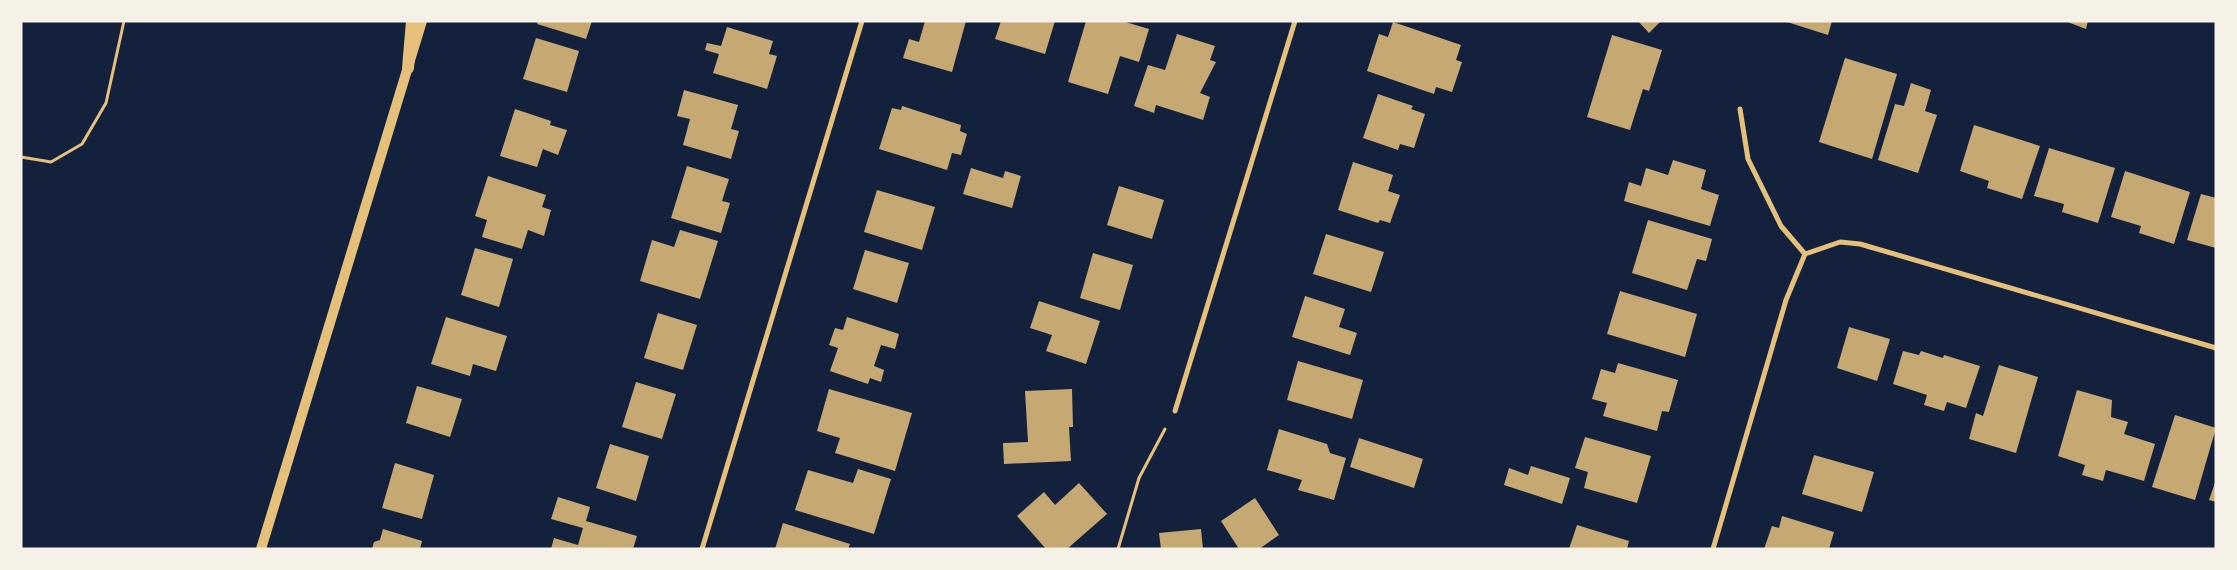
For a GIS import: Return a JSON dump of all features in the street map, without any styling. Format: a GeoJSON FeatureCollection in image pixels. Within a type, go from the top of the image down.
{"type":"FeatureCollection","features":[{"type":"Feature","properties":{"kind":"main road"},"geometry":{"type":"LineString","coordinates":[[408,68],[412,21]]}},
{"type":"Feature","properties":{"kind":"main road"},"geometry":{"type":"LineString","coordinates":[[261,549],[422,21]]}},
{"type":"Feature","properties":{"kind":"street"},"geometry":{"type":"LineString","coordinates":[[702,549],[862,21]]}},
{"type":"Feature","properties":{"kind":"street"},"geometry":{"type":"LineString","coordinates":[[1175,411],[1295,21]]}},
{"type":"Feature","properties":{"kind":"street"},"geometry":{"type":"LineString","coordinates":[[1740,109],[1748,159],[1781,226],[1805,254]]}},
{"type":"Feature","properties":{"kind":"street"},"geometry":{"type":"LineString","coordinates":[[1713,549],[1786,300],[1805,254],[1840,242],[1860,244],[2216,348]]}},
{"type":"Feature","properties":{"kind":"path"},"geometry":{"type":"LineString","coordinates":[[21,157],[51,162],[82,144],[106,103],[124,21]]}},
{"type":"Feature","properties":{"kind":"path"},"geometry":{"type":"LineString","coordinates":[[1118,549],[1139,478],[1175,411]]}},
{"type":"Feature","properties":{"kind":"building"},"geometry":{"type":"Polygon","coordinates":[[[538,21],[592,21],[586,39],[537,24],[538,21]]]}},
{"type":"Feature","properties":{"kind":"building"},"geometry":{"type":"Polygon","coordinates":[[[925,21],[966,21],[952,72],[903,58],[909,39],[919,42],[925,21]]]}},
{"type":"Feature","properties":{"kind":"building"},"geometry":{"type":"Polygon","coordinates":[[[1001,21],[1055,21],[1045,54],[995,39],[1001,21]]]}},
{"type":"Feature","properties":{"kind":"building"},"geometry":{"type":"Polygon","coordinates":[[[1086,21],[1122,21],[1149,29],[1139,62],[1120,56],[1108,94],[1068,82],[1086,21]]]}},
{"type":"Feature","properties":{"kind":"building"},"geometry":{"type":"Polygon","coordinates":[[[1638,21],[1661,21],[1649,33],[1638,21]]]}},
{"type":"Feature","properties":{"kind":"building"},"geometry":{"type":"Polygon","coordinates":[[[1784,21],[1832,21],[1828,35],[1784,21]]]}},
{"type":"Feature","properties":{"kind":"building"},"geometry":{"type":"Polygon","coordinates":[[[2065,21],[2088,21],[2086,29],[2065,21]]]}},
{"type":"Feature","properties":{"kind":"building"},"geometry":{"type":"Polygon","coordinates":[[[1393,22],[1461,45],[1456,60],[1462,62],[1452,92],[1436,87],[1434,94],[1367,71],[1379,34],[1388,37],[1393,22]]]}},
{"type":"Feature","properties":{"kind":"building"},"geometry":{"type":"Polygon","coordinates":[[[727,27],[773,41],[769,54],[777,56],[767,89],[713,73],[719,54],[705,50],[707,43],[721,46],[727,27]]]}},
{"type":"Feature","properties":{"kind":"building"},"geometry":{"type":"Polygon","coordinates":[[[1177,34],[1215,46],[1210,60],[1216,62],[1200,93],[1210,97],[1203,120],[1156,105],[1154,113],[1134,106],[1148,65],[1165,70],[1177,34]]]}},
{"type":"Feature","properties":{"kind":"building"},"geometry":{"type":"Polygon","coordinates":[[[1612,35],[1662,50],[1649,91],[1643,89],[1630,130],[1587,117],[1612,35]]]}},
{"type":"Feature","properties":{"kind":"building"},"geometry":{"type":"Polygon","coordinates":[[[536,38],[579,51],[567,92],[523,79],[536,38]]]}},
{"type":"Feature","properties":{"kind":"building"},"geometry":{"type":"Polygon","coordinates":[[[1845,58],[1897,74],[1872,159],[1819,142],[1845,58]]]}},
{"type":"Feature","properties":{"kind":"building"},"geometry":{"type":"Polygon","coordinates":[[[1911,83],[1931,90],[1925,111],[1937,115],[1918,173],[1878,160],[1895,104],[1904,106],[1911,83]]]}},
{"type":"Feature","properties":{"kind":"building"},"geometry":{"type":"Polygon","coordinates":[[[684,90],[738,105],[731,129],[739,131],[731,159],[683,145],[690,119],[677,116],[684,90]]]}},
{"type":"Feature","properties":{"kind":"building"},"geometry":{"type":"Polygon","coordinates":[[[1378,94],[1413,106],[1411,109],[1425,114],[1414,148],[1400,144],[1398,150],[1363,138],[1378,94]]]}},
{"type":"Feature","properties":{"kind":"building"},"geometry":{"type":"Polygon","coordinates":[[[902,106],[961,125],[960,131],[967,134],[961,155],[952,153],[947,170],[879,149],[892,108],[901,110],[902,106]]]}},
{"type":"Feature","properties":{"kind":"building"},"geometry":{"type":"Polygon","coordinates":[[[515,109],[551,121],[550,125],[567,130],[558,155],[543,149],[537,167],[500,156],[515,109]]]}},
{"type":"Feature","properties":{"kind":"building"},"geometry":{"type":"Polygon","coordinates":[[[1974,125],[2040,146],[2022,199],[1987,188],[1989,181],[1960,171],[1974,125]]]}},
{"type":"Feature","properties":{"kind":"building"},"geometry":{"type":"Polygon","coordinates":[[[2049,148],[2115,168],[2098,223],[2062,212],[2064,204],[2034,196],[2049,148]]]}},
{"type":"Feature","properties":{"kind":"building"},"geometry":{"type":"Polygon","coordinates":[[[1673,160],[1706,170],[1701,189],[1719,195],[1710,226],[1624,201],[1629,182],[1641,186],[1646,168],[1668,175],[1673,160]]]}},
{"type":"Feature","properties":{"kind":"building"},"geometry":{"type":"Polygon","coordinates":[[[1353,162],[1393,175],[1388,191],[1400,195],[1390,223],[1380,220],[1378,223],[1338,210],[1353,162]]]}},
{"type":"Feature","properties":{"kind":"building"},"geometry":{"type":"Polygon","coordinates":[[[687,166],[729,179],[722,201],[730,203],[721,233],[671,218],[687,166]]]}},
{"type":"Feature","properties":{"kind":"building"},"geometry":{"type":"Polygon","coordinates":[[[971,168],[1003,178],[1005,171],[1021,176],[1012,208],[963,194],[971,168]]]}},
{"type":"Feature","properties":{"kind":"building"},"geometry":{"type":"Polygon","coordinates":[[[2125,171],[2190,192],[2174,244],[2139,233],[2141,226],[2111,217],[2125,171]]]}},
{"type":"Feature","properties":{"kind":"building"},"geometry":{"type":"Polygon","coordinates":[[[488,176],[546,195],[542,207],[551,210],[544,236],[528,230],[522,249],[482,237],[487,220],[475,216],[488,176]]]}},
{"type":"Feature","properties":{"kind":"building"},"geometry":{"type":"Polygon","coordinates":[[[1119,186],[1164,200],[1152,239],[1107,225],[1119,186]]]}},
{"type":"Feature","properties":{"kind":"building"},"geometry":{"type":"Polygon","coordinates":[[[877,190],[935,207],[922,250],[864,232],[877,190]]]}},
{"type":"Feature","properties":{"kind":"building"},"geometry":{"type":"Polygon","coordinates":[[[2201,194],[2216,198],[2216,248],[2187,240],[2201,194]]]}},
{"type":"Feature","properties":{"kind":"building"},"geometry":{"type":"Polygon","coordinates":[[[1648,220],[1712,239],[1706,261],[1697,259],[1687,290],[1632,273],[1648,220]]]}},
{"type":"Feature","properties":{"kind":"building"},"geometry":{"type":"Polygon","coordinates":[[[680,230],[718,241],[700,299],[640,281],[652,240],[674,247],[680,230]]]}},
{"type":"Feature","properties":{"kind":"building"},"geometry":{"type":"Polygon","coordinates":[[[1326,234],[1384,252],[1371,292],[1313,274],[1326,234]]]}},
{"type":"Feature","properties":{"kind":"building"},"geometry":{"type":"Polygon","coordinates":[[[475,248],[513,259],[499,307],[461,295],[475,248]]]}},
{"type":"Feature","properties":{"kind":"building"},"geometry":{"type":"Polygon","coordinates":[[[865,250],[909,263],[897,303],[853,289],[865,250]]]}},
{"type":"Feature","properties":{"kind":"building"},"geometry":{"type":"Polygon","coordinates":[[[1093,253],[1133,265],[1120,310],[1080,298],[1093,253]]]}},
{"type":"Feature","properties":{"kind":"building"},"geometry":{"type":"Polygon","coordinates":[[[1620,291],[1697,314],[1685,357],[1607,334],[1620,291]]]}},
{"type":"Feature","properties":{"kind":"building"},"geometry":{"type":"Polygon","coordinates":[[[1305,296],[1345,309],[1339,327],[1357,333],[1350,355],[1292,337],[1305,296]]]}},
{"type":"Feature","properties":{"kind":"building"},"geometry":{"type":"Polygon","coordinates":[[[1039,301],[1100,321],[1086,364],[1046,351],[1052,335],[1030,328],[1039,301]]]}},
{"type":"Feature","properties":{"kind":"building"},"geometry":{"type":"Polygon","coordinates":[[[658,313],[697,325],[683,370],[644,358],[658,313]]]}},
{"type":"Feature","properties":{"kind":"building"},"geometry":{"type":"Polygon","coordinates":[[[446,317],[507,336],[496,371],[473,364],[470,376],[431,364],[446,317]]]}},
{"type":"Feature","properties":{"kind":"building"},"geometry":{"type":"Polygon","coordinates":[[[847,317],[899,334],[895,349],[881,345],[874,366],[884,370],[881,382],[870,378],[868,384],[830,371],[838,348],[829,345],[835,328],[843,330],[847,317]]]}},
{"type":"Feature","properties":{"kind":"building"},"geometry":{"type":"Polygon","coordinates":[[[1849,327],[1890,339],[1877,381],[1837,368],[1849,327]]]}},
{"type":"Feature","properties":{"kind":"building"},"geometry":{"type":"Polygon","coordinates":[[[1903,351],[1919,355],[1921,351],[1943,358],[1944,355],[1980,366],[1966,408],[1947,402],[1944,411],[1924,405],[1927,395],[1893,384],[1903,351]]]}},
{"type":"Feature","properties":{"kind":"building"},"geometry":{"type":"Polygon","coordinates":[[[1298,361],[1363,380],[1352,419],[1287,400],[1298,361]]]}},
{"type":"Feature","properties":{"kind":"building"},"geometry":{"type":"Polygon","coordinates":[[[1618,363],[1678,380],[1669,412],[1662,411],[1657,431],[1603,416],[1607,403],[1592,399],[1601,369],[1615,373],[1618,363]]]}},
{"type":"Feature","properties":{"kind":"building"},"geometry":{"type":"Polygon","coordinates":[[[1999,365],[2038,377],[2016,453],[1969,439],[1976,413],[1983,416],[1999,365]]]}},
{"type":"Feature","properties":{"kind":"building"},"geometry":{"type":"Polygon","coordinates":[[[636,382],[676,394],[662,439],[622,427],[636,382]]]}},
{"type":"Feature","properties":{"kind":"building"},"geometry":{"type":"Polygon","coordinates":[[[417,386],[462,399],[450,437],[406,423],[417,386]]]}},
{"type":"Feature","properties":{"kind":"building"},"geometry":{"type":"Polygon","coordinates":[[[829,389],[912,413],[895,471],[835,453],[840,438],[817,431],[829,389]]]}},
{"type":"Feature","properties":{"kind":"building"},"geometry":{"type":"Polygon","coordinates":[[[1072,389],[1073,427],[1069,427],[1071,461],[1004,464],[1003,443],[1028,442],[1025,391],[1072,389]]]}},
{"type":"Feature","properties":{"kind":"building"},"geometry":{"type":"Polygon","coordinates":[[[2077,390],[2112,400],[2111,417],[2128,422],[2124,434],[2155,444],[2144,481],[2106,470],[2103,481],[2082,475],[2085,465],[2058,456],[2077,390]]]}},
{"type":"Feature","properties":{"kind":"building"},"geometry":{"type":"Polygon","coordinates":[[[2175,415],[2216,428],[2195,500],[2152,487],[2175,415]]]}},
{"type":"Feature","properties":{"kind":"building"},"geometry":{"type":"Polygon","coordinates":[[[1279,429],[1327,444],[1330,453],[1346,458],[1334,500],[1298,490],[1302,480],[1267,470],[1279,429]]]}},
{"type":"Feature","properties":{"kind":"building"},"geometry":{"type":"Polygon","coordinates":[[[1585,437],[1651,456],[1637,503],[1584,488],[1588,472],[1575,468],[1585,437]]]}},
{"type":"Feature","properties":{"kind":"building"},"geometry":{"type":"Polygon","coordinates":[[[1359,438],[1423,459],[1414,488],[1350,467],[1359,438]]]}},
{"type":"Feature","properties":{"kind":"building"},"geometry":{"type":"Polygon","coordinates":[[[610,444],[649,456],[636,501],[596,488],[610,444]]]}},
{"type":"Feature","properties":{"kind":"building"},"geometry":{"type":"Polygon","coordinates":[[[1814,455],[1874,472],[1862,512],[1802,494],[1814,455]]]}},
{"type":"Feature","properties":{"kind":"building"},"geometry":{"type":"Polygon","coordinates":[[[395,463],[434,475],[422,519],[382,508],[395,463]]]}},
{"type":"Feature","properties":{"kind":"building"},"geometry":{"type":"Polygon","coordinates":[[[1531,466],[1570,478],[1562,504],[1504,485],[1509,468],[1528,475],[1531,466]]]}},
{"type":"Feature","properties":{"kind":"building"},"geometry":{"type":"Polygon","coordinates":[[[858,469],[891,479],[874,534],[795,510],[808,470],[853,483],[858,469]]]}},
{"type":"Feature","properties":{"kind":"building"},"geometry":{"type":"Polygon","coordinates":[[[2216,480],[2216,502],[2209,500],[2216,480]]]}},
{"type":"Feature","properties":{"kind":"building"},"geometry":{"type":"Polygon","coordinates":[[[1079,483],[1107,514],[1067,549],[1046,549],[1017,516],[1044,492],[1055,505],[1079,483]]]}},
{"type":"Feature","properties":{"kind":"building"},"geometry":{"type":"Polygon","coordinates":[[[558,497],[590,507],[586,521],[637,536],[633,549],[551,549],[554,538],[578,545],[583,528],[551,519],[558,497]]]}},
{"type":"Feature","properties":{"kind":"building"},"geometry":{"type":"Polygon","coordinates":[[[1255,498],[1279,535],[1259,549],[1239,549],[1221,521],[1255,498]]]}},
{"type":"Feature","properties":{"kind":"building"},"geometry":{"type":"Polygon","coordinates":[[[1782,516],[1834,532],[1829,549],[1764,549],[1772,526],[1779,528],[1782,516]]]}},
{"type":"Feature","properties":{"kind":"building"},"geometry":{"type":"Polygon","coordinates":[[[783,523],[850,544],[848,549],[775,549],[783,523]]]}},
{"type":"Feature","properties":{"kind":"building"},"geometry":{"type":"Polygon","coordinates":[[[1577,525],[1629,541],[1627,549],[1569,549],[1577,525]]]}},
{"type":"Feature","properties":{"kind":"building"},"geometry":{"type":"Polygon","coordinates":[[[383,529],[422,541],[420,549],[372,549],[374,542],[380,540],[383,529]]]}},
{"type":"Feature","properties":{"kind":"building"},"geometry":{"type":"Polygon","coordinates":[[[1201,529],[1203,549],[1161,549],[1159,533],[1201,529]]]}}]}
